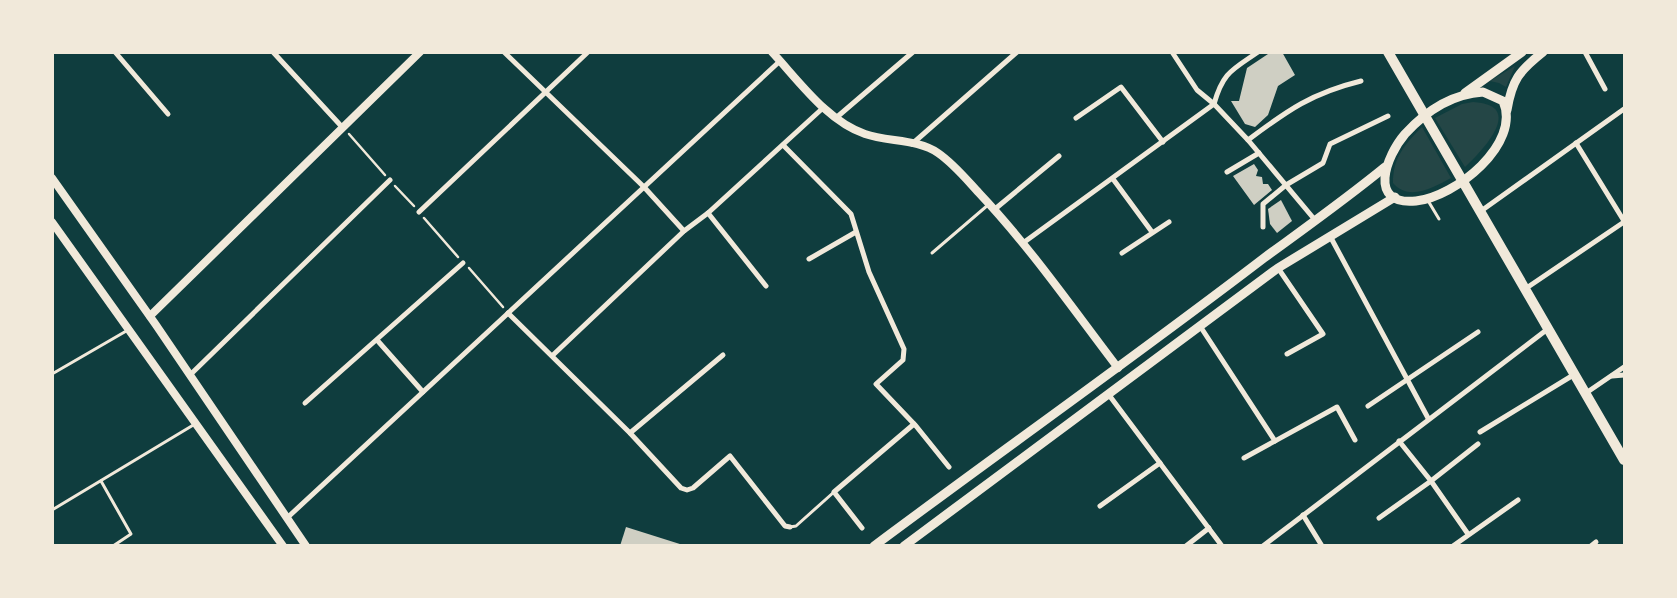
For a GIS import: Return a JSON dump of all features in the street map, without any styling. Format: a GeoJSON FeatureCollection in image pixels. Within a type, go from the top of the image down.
{"type":"FeatureCollection","features":[{"type":"Feature","properties":{"kind":"main road"},"geometry":{"type":"LineString","coordinates":[[1388,52],[1624,460]]}},
{"type":"Feature","properties":{"kind":"main road"},"geometry":{"type":"LineString","coordinates":[[874,546],[1118,368],[1314,220],[1348,198],[1385,167],[1402,137],[1424,115],[1445,102],[1466,93],[1522,52]]}},
{"type":"Feature","properties":{"kind":"main road"},"geometry":{"type":"LineString","coordinates":[[1385,167],[1385,190],[1395,198],[1404,201],[1426,199],[1463,180],[1475,171],[1500,142],[1506,128],[1511,87],[1523,68],[1543,52]]}},
{"type":"Feature","properties":{"kind":"main road"},"geometry":{"type":"LineString","coordinates":[[1466,93],[1483,92],[1495,96],[1503,101],[1507,110]]}},
{"type":"Feature","properties":{"kind":"main road"},"geometry":{"type":"LineString","coordinates":[[908,544],[1278,268],[1395,198]]}},
{"type":"Feature","properties":{"kind":"main road"},"geometry":{"type":"LineString","coordinates":[[990,461],[1001,475]]}},
{"type":"Feature","properties":{"kind":"street"},"geometry":{"type":"LineString","coordinates":[[115,52],[168,114]]}},
{"type":"Feature","properties":{"kind":"street"},"geometry":{"type":"LineString","coordinates":[[273,52],[343,128]]}},
{"type":"Feature","properties":{"kind":"street"},"geometry":{"type":"LineString","coordinates":[[150,316],[420,52]]}},
{"type":"Feature","properties":{"kind":"street"},"geometry":{"type":"LineString","coordinates":[[504,52],[644,186],[684,231]]}},
{"type":"Feature","properties":{"kind":"street"},"geometry":{"type":"LineString","coordinates":[[419,212],[588,52]]}},
{"type":"Feature","properties":{"kind":"street"},"geometry":{"type":"LineString","coordinates":[[772,52],[824,107],[851,128],[866,134],[912,144],[937,152],[992,206],[1023,243],[1118,368]]}},
{"type":"Feature","properties":{"kind":"street"},"geometry":{"type":"LineString","coordinates":[[837,117],[913,52]]}},
{"type":"Feature","properties":{"kind":"street"},"geometry":{"type":"LineString","coordinates":[[912,144],[1017,52]]}},
{"type":"Feature","properties":{"kind":"street"},"geometry":{"type":"LineString","coordinates":[[1172,52],[1196,90],[1214,104],[1248,140],[1314,220]]}},
{"type":"Feature","properties":{"kind":"street"},"geometry":{"type":"LineString","coordinates":[[1585,52],[1605,89]]}},
{"type":"Feature","properties":{"kind":"street"},"geometry":{"type":"LineString","coordinates":[[1023,243],[1214,104],[1219,86],[1226,74],[1258,53]]}},
{"type":"Feature","properties":{"kind":"street"},"geometry":{"type":"LineString","coordinates":[[287,518],[780,61]]}},
{"type":"Feature","properties":{"kind":"street"},"geometry":{"type":"LineString","coordinates":[[1248,140],[1303,101],[1331,88],[1361,81]]}},
{"type":"Feature","properties":{"kind":"street"},"geometry":{"type":"LineString","coordinates":[[1076,118],[1121,87],[1163,142]]}},
{"type":"Feature","properties":{"kind":"street"},"geometry":{"type":"LineString","coordinates":[[553,356],[684,231],[708,213],[824,107]]}},
{"type":"Feature","properties":{"kind":"street"},"geometry":{"type":"LineString","coordinates":[[1481,211],[1624,109]]}},
{"type":"Feature","properties":{"kind":"street"},"geometry":{"type":"LineString","coordinates":[[1263,227],[1263,204],[1286,185],[1323,163],[1330,144],[1388,116]]}},
{"type":"Feature","properties":{"kind":"street"},"geometry":{"type":"LineString","coordinates":[[1526,289],[1624,222],[1576,143]]}},
{"type":"Feature","properties":{"kind":"street"},"geometry":{"type":"LineString","coordinates":[[783,144],[851,214],[872,280],[904,350],[902,360],[876,384],[914,424],[948,467]]}},
{"type":"Feature","properties":{"kind":"street"},"geometry":{"type":"LineString","coordinates":[[1228,172],[1259,153]]}},
{"type":"Feature","properties":{"kind":"street"},"geometry":{"type":"LineString","coordinates":[[992,206],[1059,156]]}},
{"type":"Feature","properties":{"kind":"street"},"geometry":{"type":"LineString","coordinates":[[52,178],[150,316],[306,546]]}},
{"type":"Feature","properties":{"kind":"street"},"geometry":{"type":"LineString","coordinates":[[1113,179],[1152,232]]}},
{"type":"Feature","properties":{"kind":"street"},"geometry":{"type":"LineString","coordinates":[[190,375],[390,180]]}},
{"type":"Feature","properties":{"kind":"street"},"geometry":{"type":"LineString","coordinates":[[708,213],[766,286]]}},
{"type":"Feature","properties":{"kind":"street"},"geometry":{"type":"LineString","coordinates":[[1122,253],[1169,222]]}},
{"type":"Feature","properties":{"kind":"street"},"geometry":{"type":"LineString","coordinates":[[54,226],[283,546]]}},
{"type":"Feature","properties":{"kind":"street"},"geometry":{"type":"LineString","coordinates":[[809,258],[856,232]]}},
{"type":"Feature","properties":{"kind":"street"},"geometry":{"type":"LineString","coordinates":[[1330,236],[1428,418]]}},
{"type":"Feature","properties":{"kind":"street"},"geometry":{"type":"LineString","coordinates":[[305,403],[464,263]]}},
{"type":"Feature","properties":{"kind":"street"},"geometry":{"type":"LineString","coordinates":[[1278,268],[1323,334],[1286,354]]}},
{"type":"Feature","properties":{"kind":"street"},"geometry":{"type":"LineString","coordinates":[[508,313],[630,433],[681,488],[687,490],[693,488],[730,456],[785,526],[790,527]]}},
{"type":"Feature","properties":{"kind":"street"},"geometry":{"type":"LineString","coordinates":[[1200,326],[1275,441]]}},
{"type":"Feature","properties":{"kind":"street"},"geometry":{"type":"LineString","coordinates":[[1263,546],[1548,328]]}},
{"type":"Feature","properties":{"kind":"street"},"geometry":{"type":"LineString","coordinates":[[1368,406],[1478,332]]}},
{"type":"Feature","properties":{"kind":"street"},"geometry":{"type":"LineString","coordinates":[[377,340],[423,392]]}},
{"type":"Feature","properties":{"kind":"street"},"geometry":{"type":"LineString","coordinates":[[630,433],[723,355]]}},
{"type":"Feature","properties":{"kind":"street"},"geometry":{"type":"LineString","coordinates":[[1586,393],[1624,367]]}},
{"type":"Feature","properties":{"kind":"street"},"geometry":{"type":"LineString","coordinates":[[1480,432],[1575,374]]}},
{"type":"Feature","properties":{"kind":"street"},"geometry":{"type":"LineString","coordinates":[[1612,376],[1624,375]]}},
{"type":"Feature","properties":{"kind":"street"},"geometry":{"type":"LineString","coordinates":[[1109,394],[1222,546]]}},
{"type":"Feature","properties":{"kind":"street"},"geometry":{"type":"LineString","coordinates":[[1244,458],[1338,406],[1354,440]]}},
{"type":"Feature","properties":{"kind":"street"},"geometry":{"type":"LineString","coordinates":[[862,528],[834,492],[914,424]]}},
{"type":"Feature","properties":{"kind":"street"},"geometry":{"type":"LineString","coordinates":[[1399,441],[1431,481],[1468,534]]}},
{"type":"Feature","properties":{"kind":"street"},"geometry":{"type":"LineString","coordinates":[[1378,518],[1431,481],[1478,444]]}},
{"type":"Feature","properties":{"kind":"street"},"geometry":{"type":"LineString","coordinates":[[1100,506],[1160,463]]}},
{"type":"Feature","properties":{"kind":"street"},"geometry":{"type":"LineString","coordinates":[[1453,546],[1518,500]]}},
{"type":"Feature","properties":{"kind":"street"},"geometry":{"type":"LineString","coordinates":[[1303,515],[1322,546]]}},
{"type":"Feature","properties":{"kind":"street"},"geometry":{"type":"LineString","coordinates":[[1186,546],[1209,528]]}},
{"type":"Feature","properties":{"kind":"lane"},"geometry":{"type":"LineString","coordinates":[[1426,199],[1439,219]]}},
{"type":"Feature","properties":{"kind":"lane"},"geometry":{"type":"LineString","coordinates":[[932,253],[992,206]]}},
{"type":"Feature","properties":{"kind":"lane"},"geometry":{"type":"LineString","coordinates":[[52,374],[129,330]]}},
{"type":"Feature","properties":{"kind":"lane"},"geometry":{"type":"LineString","coordinates":[[52,510],[196,424]]}},
{"type":"Feature","properties":{"kind":"lane"},"geometry":{"type":"LineString","coordinates":[[101,481],[131,534],[113,546]]}},
{"type":"Feature","properties":{"kind":"lane"},"geometry":{"type":"LineString","coordinates":[[790,527],[796,526],[834,492]]}},
{"type":"Feature","properties":{"kind":"path"},"geometry":{"type":"LineString","coordinates":[[343,128],[508,313]]}},
{"type":"Feature","properties":{"kind":"shaded area"},"geometry":{"type":"Polygon","coordinates":[[[1515,66],[1506,87],[1490,81],[1515,66]]]}},
{"type":"Feature","properties":{"kind":"shaded area"},"geometry":{"type":"Polygon","coordinates":[[[1473,102],[1489,105],[1497,111],[1499,119],[1496,129],[1489,140],[1465,167],[1435,118],[1462,104],[1473,102]]]}},
{"type":"Feature","properties":{"kind":"shaded area"},"geometry":{"type":"Polygon","coordinates":[[[1422,127],[1451,178],[1429,189],[1406,192],[1399,189],[1393,183],[1395,166],[1405,146],[1422,127]]]}},
{"type":"Feature","properties":{"kind":"building"},"geometry":{"type":"Polygon","coordinates":[[[1271,52],[1282,52],[1295,75],[1278,86],[1268,115],[1255,127],[1245,124],[1231,101],[1239,101],[1247,68],[1271,52]]]}},
{"type":"Feature","properties":{"kind":"building"},"geometry":{"type":"Polygon","coordinates":[[[1254,164],[1258,170],[1256,176],[1262,177],[1263,184],[1268,184],[1272,190],[1254,205],[1233,176],[1254,164]]]}},
{"type":"Feature","properties":{"kind":"building"},"geometry":{"type":"Polygon","coordinates":[[[1281,200],[1292,221],[1277,233],[1270,224],[1268,209],[1281,200]]]}},
{"type":"Feature","properties":{"kind":"building"},"geometry":{"type":"Polygon","coordinates":[[[626,527],[683,545],[683,546],[620,546],[626,527]]]}}]}
